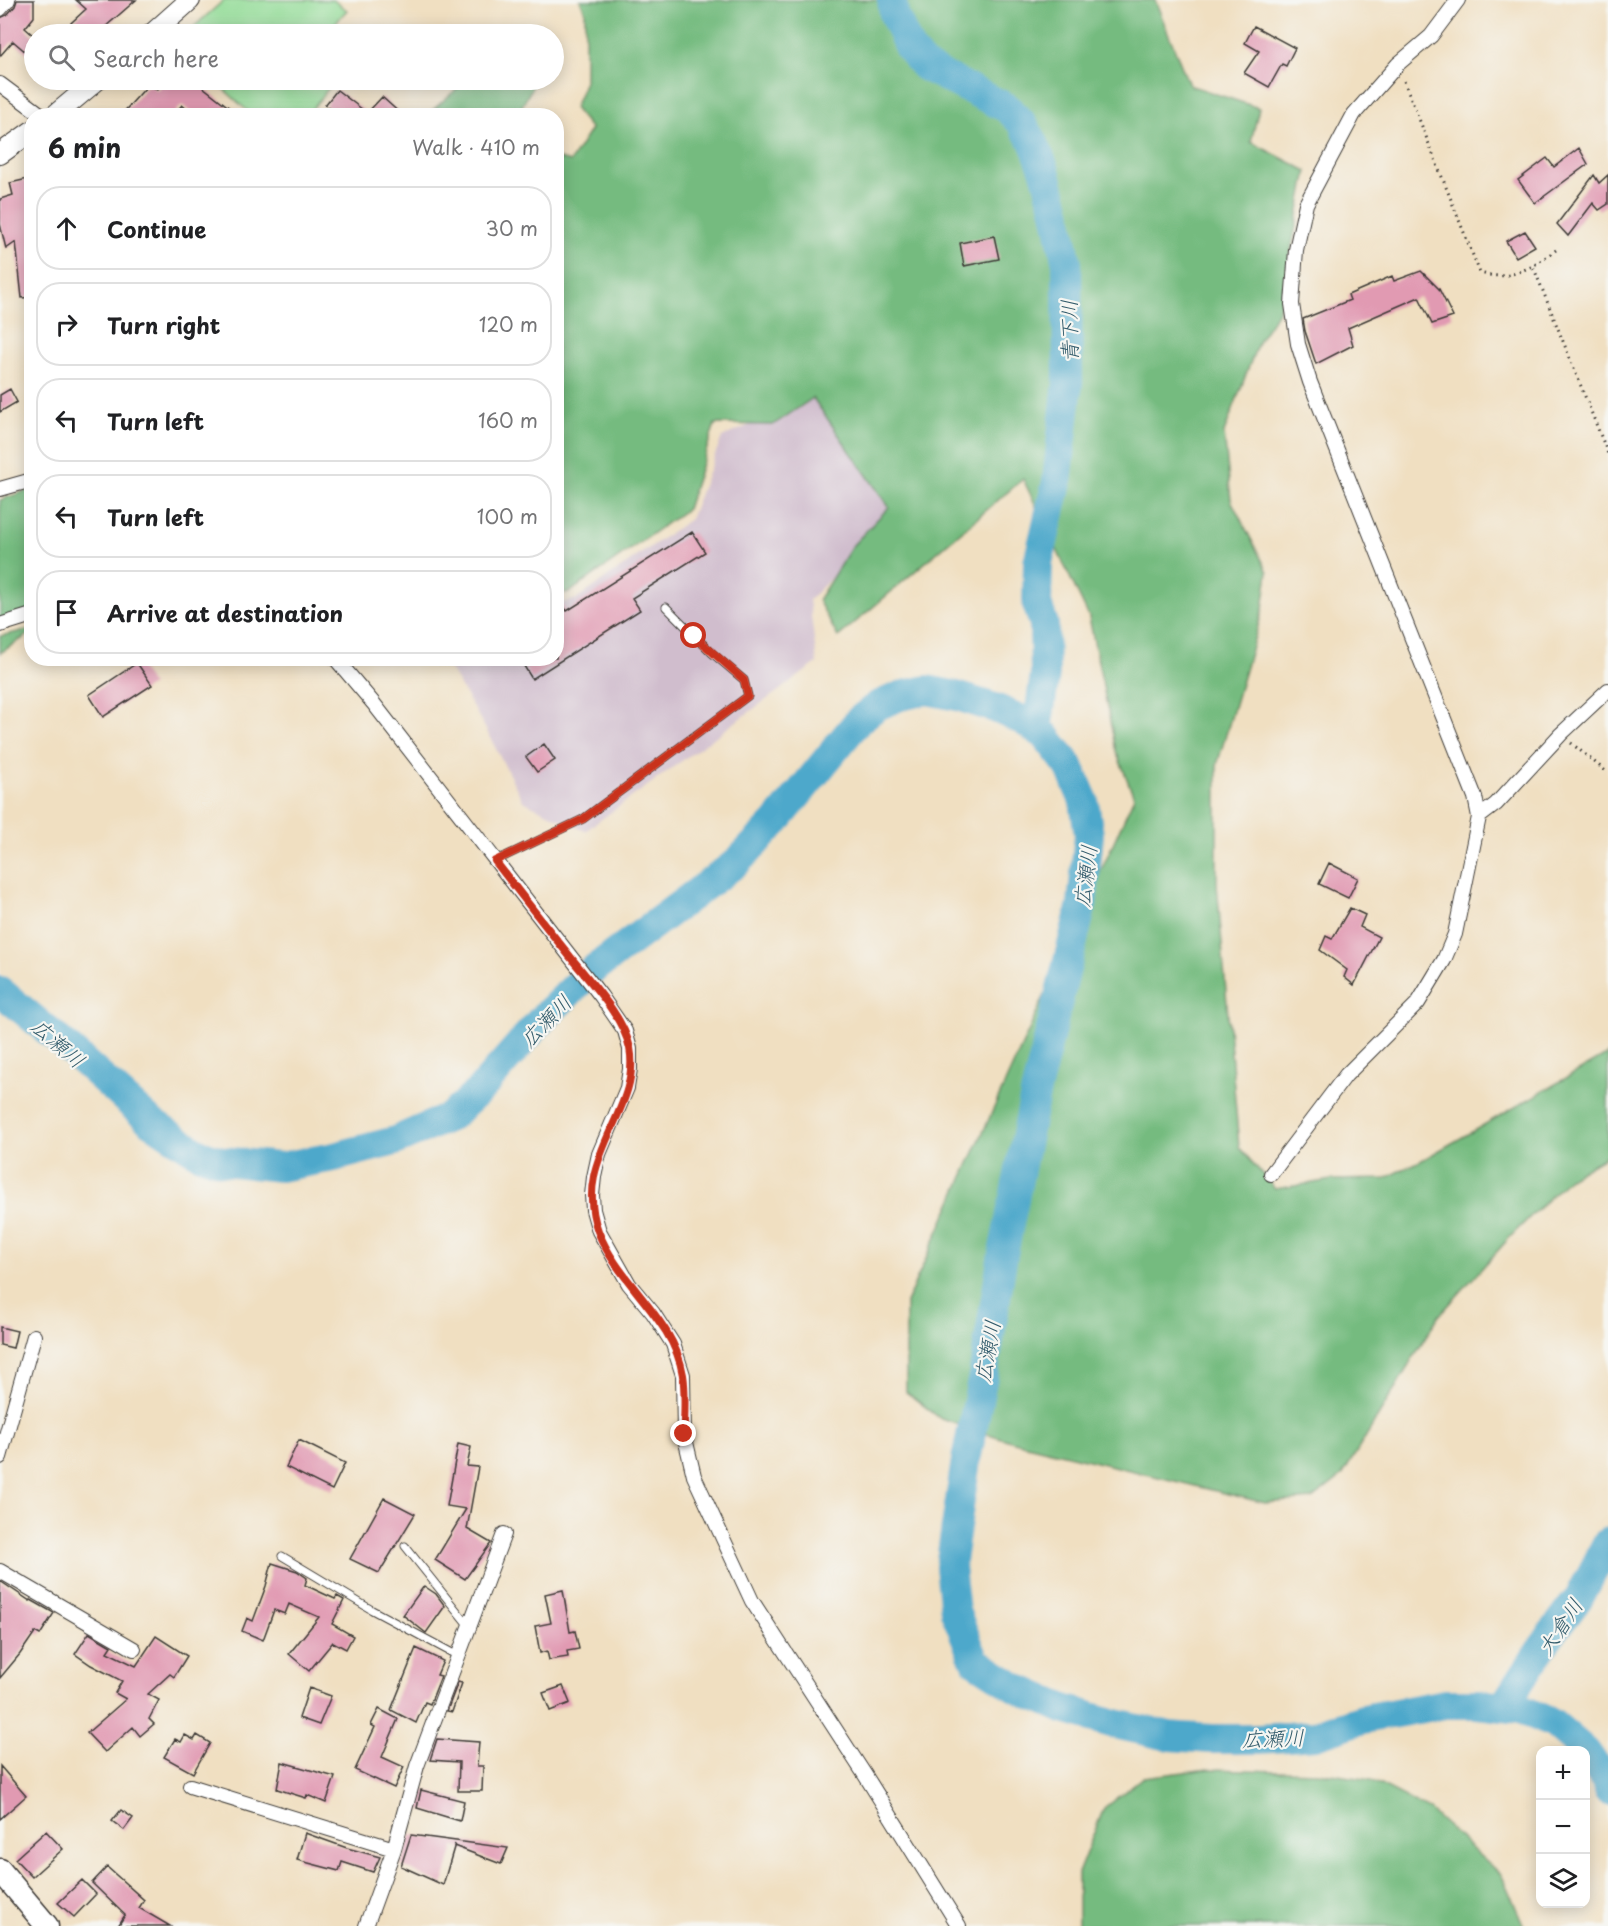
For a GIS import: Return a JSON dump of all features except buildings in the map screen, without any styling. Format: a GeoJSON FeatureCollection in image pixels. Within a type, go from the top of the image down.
{"type":"FeatureCollection","features":[{"type":"Feature","properties":{"kind":"highway"},"geometry":{"type":"LineString","coordinates":[[0,1870],[47,1926]]}},
{"type":"Feature","properties":{"kind":"main road"},"geometry":{"type":"LineString","coordinates":[[163,24],[190,0]]}},
{"type":"Feature","properties":{"kind":"main road"},"geometry":{"type":"LineString","coordinates":[[64,108],[85,90]]}},
{"type":"Feature","properties":{"kind":"main road"},"geometry":{"type":"LineString","coordinates":[[0,154],[24,140]]}},
{"type":"Feature","properties":{"kind":"street"},"geometry":{"type":"LineString","coordinates":[[0,9],[8,0]]}},
{"type":"Feature","properties":{"kind":"street"},"geometry":{"type":"LineString","coordinates":[[1271,1174],[1346,1075],[1418,1003],[1444,960],[1455,934],[1479,817],[1475,797],[1310,382],[1298,344],[1292,304],[1296,250],[1306,204],[1354,114],[1398,64],[1431,36],[1458,0]]}},
{"type":"Feature","properties":{"kind":"street"},"geometry":{"type":"LineString","coordinates":[[0,84],[32,108]]}},
{"type":"Feature","properties":{"kind":"street"},"geometry":{"type":"LineString","coordinates":[[0,489],[24,482]]}},
{"type":"Feature","properties":{"kind":"street"},"geometry":{"type":"LineString","coordinates":[[0,625],[24,618]]}},
{"type":"Feature","properties":{"kind":"street"},"geometry":{"type":"LineString","coordinates":[[342,666],[374,704],[601,996],[625,1031],[630,1049],[627,1088],[599,1154],[594,1177],[593,1203],[598,1231],[629,1284],[653,1313],[673,1344],[683,1375],[684,1434],[694,1476],[752,1601],[865,1775],[959,1926]]}},
{"type":"Feature","properties":{"kind":"street"},"geometry":{"type":"LineString","coordinates":[[1479,817],[1496,804],[1561,734],[1608,690]]}},
{"type":"Feature","properties":{"kind":"street"},"geometry":{"type":"LineString","coordinates":[[0,1457],[34,1336]]}},
{"type":"Feature","properties":{"kind":"street"},"geometry":{"type":"LineString","coordinates":[[366,1926],[394,1849],[417,1766],[504,1534]]}},
{"type":"Feature","properties":{"kind":"street"},"geometry":{"type":"LineString","coordinates":[[0,1570],[134,1649]]}},
{"type":"Feature","properties":{"kind":"street"},"geometry":{"type":"LineString","coordinates":[[190,1786],[394,1849]]}},
{"type":"Feature","properties":{"kind":"lane"},"geometry":{"type":"LineString","coordinates":[[495,861],[583,819],[748,696],[744,680],[712,653],[666,608]]}},
{"type":"Feature","properties":{"kind":"lane"},"geometry":{"type":"LineString","coordinates":[[405,1546],[469,1626]]}},
{"type":"Feature","properties":{"kind":"lane"},"geometry":{"type":"LineString","coordinates":[[282,1556],[372,1610],[458,1656]]}},
{"type":"Feature","properties":{"kind":"path"},"geometry":{"type":"LineString","coordinates":[[1398,64],[1480,273],[1496,277],[1510,276],[1533,266],[1556,250]]}},
{"type":"Feature","properties":{"kind":"path"},"geometry":{"type":"LineString","coordinates":[[1533,266],[1608,454]]}},
{"type":"Feature","properties":{"kind":"path"},"geometry":{"type":"LineString","coordinates":[[1561,734],[1608,773]]}},
{"type":"Feature","properties":{"kind":"shaded area"},"geometry":{"type":"Polygon","coordinates":[[[828,392],[898,511],[809,600],[817,663],[585,831],[523,801],[483,724],[448,666],[564,666],[564,602],[577,599],[690,519],[722,437],[828,392]]]}},
{"type":"Feature","properties":{"kind":"green space"},"geometry":{"type":"Polygon","coordinates":[[[224,0],[333,0],[347,10],[334,24],[197,24],[224,0]]]}},
{"type":"Feature","properties":{"kind":"green space"},"geometry":{"type":"Polygon","coordinates":[[[580,0],[1155,0],[1189,85],[1259,108],[1251,142],[1307,171],[1279,310],[1259,340],[1224,433],[1231,500],[1268,572],[1263,609],[1217,765],[1217,884],[1239,1147],[1275,1189],[1331,1180],[1384,1179],[1424,1159],[1608,1054],[1608,1155],[1569,1178],[1511,1236],[1438,1317],[1342,1476],[1312,1499],[1265,1503],[1014,1442],[941,1419],[906,1392],[906,1303],[1134,797],[1116,751],[1089,617],[1023,479],[838,637],[818,600],[853,545],[889,507],[813,398],[773,425],[715,424],[687,509],[570,592],[564,593],[564,160],[570,162],[591,129],[574,108],[585,81],[585,11],[580,0]]]}},
{"type":"Feature","properties":{"kind":"green space"},"geometry":{"type":"Polygon","coordinates":[[[225,90],[327,90],[313,108],[244,108],[225,90]]]}},
{"type":"Feature","properties":{"kind":"green space"},"geometry":{"type":"Polygon","coordinates":[[[456,90],[531,90],[523,108],[435,108],[456,90]]]}},
{"type":"Feature","properties":{"kind":"green space"},"geometry":{"type":"Polygon","coordinates":[[[24,491],[24,613],[0,620],[0,500],[24,491]]]}},
{"type":"Feature","properties":{"kind":"green space"},"geometry":{"type":"Polygon","coordinates":[[[24,631],[24,638],[0,653],[0,636],[24,631]]]}},
{"type":"Feature","properties":{"kind":"green space"},"geometry":{"type":"Polygon","coordinates":[[[1209,1769],[1317,1772],[1371,1780],[1429,1810],[1502,1876],[1524,1926],[1078,1926],[1078,1873],[1104,1808],[1143,1777],[1209,1769]]]}},
{"type":"Feature","properties":{"kind":"waterway","name":"青下川"},"geometry":{"type":"LineString","coordinates":[[892,0],[894,14],[909,48],[924,66],[1007,108],[1021,122],[1033,141],[1045,171],[1067,264],[1068,382],[1057,482],[1038,563],[1037,604],[1044,624],[1045,674],[1037,730]]}},
{"type":"Feature","properties":{"kind":"waterway","name":"広瀬川"},"geometry":{"type":"LineString","coordinates":[[0,991],[151,1122],[200,1154],[222,1161],[280,1167],[334,1157],[395,1141],[450,1117],[479,1091],[542,1019],[590,972],[736,863],[775,823],[859,720],[877,706],[900,696],[927,690],[957,696],[995,708],[1022,720],[1045,735],[1069,766],[1084,801],[1089,835],[1082,904],[1035,1094],[1003,1254],[984,1371],[966,1460],[950,1567],[955,1611],[975,1661],[1015,1687],[1064,1709],[1115,1724],[1169,1736],[1259,1739],[1315,1735],[1363,1719],[1445,1704],[1477,1704],[1521,1709],[1554,1724],[1579,1746]]}},
{"type":"Feature","properties":{"kind":"waterway","name":"大倉川"},"geometry":{"type":"LineString","coordinates":[[1503,1707],[1543,1646],[1580,1596],[1608,1542]]}},
{"type":"Feature","properties":{"kind":"waterway","name":"広瀬川"},"geometry":{"type":"LineString","coordinates":[[1590,1758],[1606,1781],[1608,1790]]}},
{"type":"Feature","properties":{"kind":"route"},"geometry":{"type":"LineString","coordinates":[[684,1434],[683,1375],[673,1344],[614,1260],[598,1231],[593,1210],[592,1195],[599,1154],[627,1088],[630,1049],[625,1031],[601,996],[495,861],[583,819],[748,696],[744,680],[694,636]]}}]}
